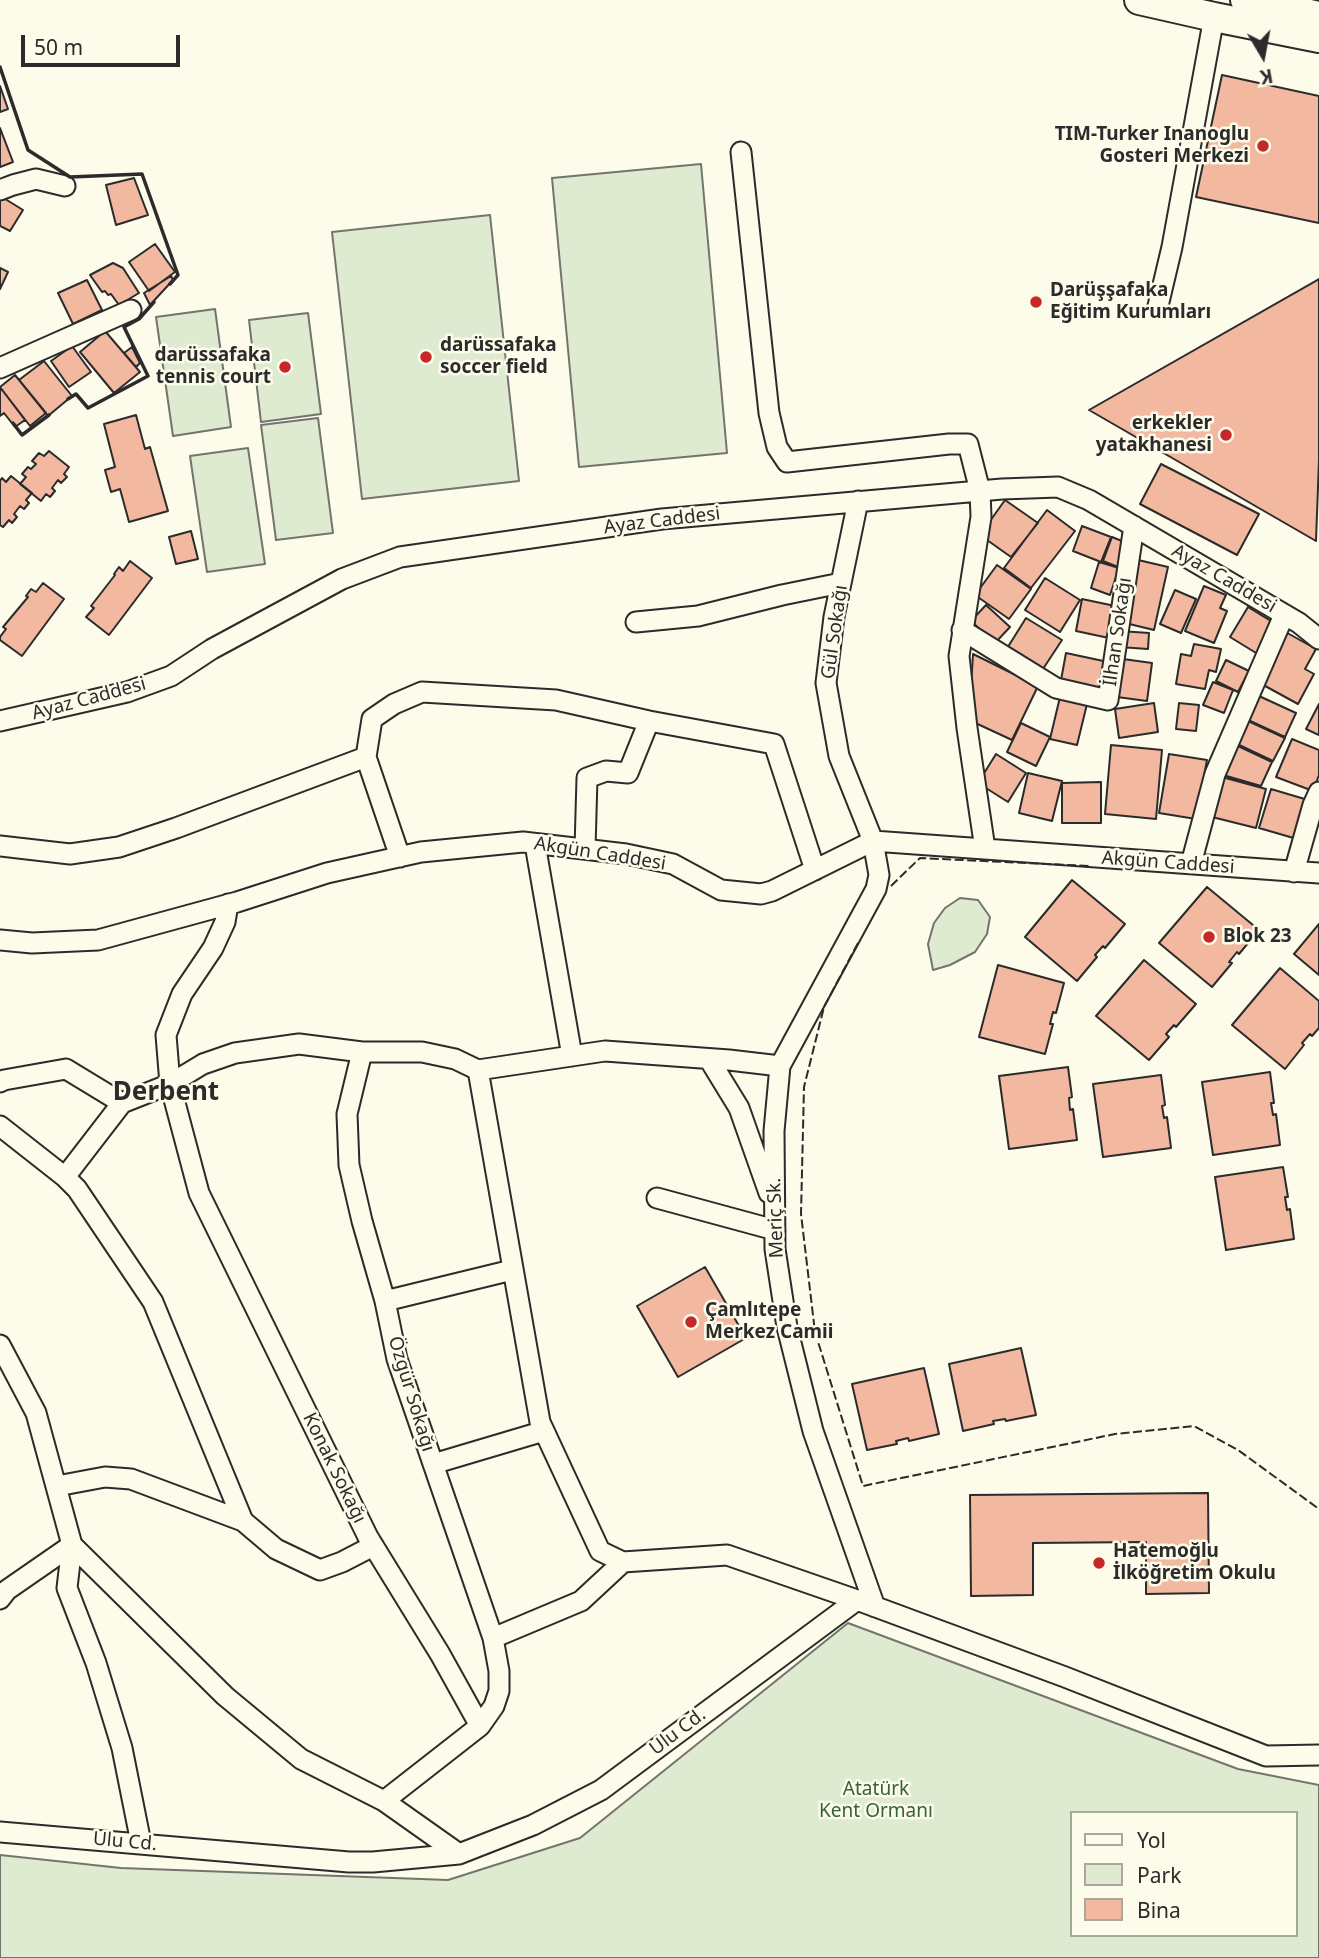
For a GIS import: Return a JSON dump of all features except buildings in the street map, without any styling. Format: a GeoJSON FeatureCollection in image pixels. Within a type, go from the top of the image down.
{"type":"FeatureCollection","features":[{"type":"Feature","properties":{"kind":"main road"},"geometry":{"type":"LineString","coordinates":[[1139,0],[1214,18],[1319,38]]}},
{"type":"Feature","properties":{"kind":"main road"},"geometry":{"type":"LineString","coordinates":[[1245,0],[1319,16]]}},
{"type":"Feature","properties":{"kind":"street"},"geometry":{"type":"LineString","coordinates":[[1158,306],[1172,247],[1214,18]]}},
{"type":"Feature","properties":{"kind":"street"},"geometry":{"type":"LineString","coordinates":[[741,152],[769,413],[777,447],[788,462],[968,444],[980,491],[981,517],[959,656],[985,849]]}},
{"type":"Feature","properties":{"kind":"street"},"geometry":{"type":"LineString","coordinates":[[0,190],[36,179],[65,186]]}},
{"type":"Feature","properties":{"kind":"street"},"geometry":{"type":"LineString","coordinates":[[0,368],[131,310]]}},
{"type":"Feature","properties":{"kind":"street","name":"Ayaz Caddesi"},"geometry":{"type":"LineString","coordinates":[[0,721],[127,692],[171,676],[212,649],[342,579],[400,556],[662,519],[980,491],[1058,487],[1089,500],[1284,615],[1319,639]]}},
{"type":"Feature","properties":{"kind":"street","name":"Gül Sokağı"},"geometry":{"type":"LineString","coordinates":[[858,501],[834,617],[826,683],[839,756],[873,841]]}},
{"type":"Feature","properties":{"kind":"street","name":"İlhan Sokağı"},"geometry":{"type":"LineString","coordinates":[[962,630],[1056,688],[1108,699],[1133,526]]}},
{"type":"Feature","properties":{"kind":"street"},"geometry":{"type":"LineString","coordinates":[[636,622],[698,616],[841,583]]}},
{"type":"Feature","properties":{"kind":"street"},"geometry":{"type":"LineString","coordinates":[[1191,864],[1215,774],[1284,615]]}},
{"type":"Feature","properties":{"kind":"street"},"geometry":{"type":"LineString","coordinates":[[400,857],[366,757],[372,719],[394,704],[422,692],[556,701],[774,744],[815,870]]}},
{"type":"Feature","properties":{"kind":"street"},"geometry":{"type":"LineString","coordinates":[[584,849],[587,778],[606,771],[628,773],[649,721]]}},
{"type":"Feature","properties":{"kind":"street"},"geometry":{"type":"LineString","coordinates":[[0,846],[71,854],[119,847],[366,757]]}},
{"type":"Feature","properties":{"kind":"street"},"geometry":{"type":"LineString","coordinates":[[1294,872],[1319,792]]}},
{"type":"Feature","properties":{"kind":"street","name":"Akgün Caddesi"},"geometry":{"type":"LineString","coordinates":[[0,940],[32,943],[98,940],[327,873],[421,852],[523,842],[626,853],[673,864],[721,890],[761,894],[873,841],[1319,873]]}},
{"type":"Feature","properties":{"kind":"street","name":"Meriç Sk."},"geometry":{"type":"LineString","coordinates":[[866,1603],[813,1432],[787,1327],[775,1249],[774,1131],[780,1066],[876,889],[879,875],[873,841]]}},
{"type":"Feature","properties":{"kind":"street"},"geometry":{"type":"LineString","coordinates":[[535,844],[572,1056]]}},
{"type":"Feature","properties":{"kind":"street","name":"Konak Sokağı"},"geometry":{"type":"LineString","coordinates":[[228,904],[225,922],[214,948],[182,994],[166,1035],[170,1084],[199,1193],[373,1546],[440,1654],[480,1726]]}},
{"type":"Feature","properties":{"kind":"street"},"geometry":{"type":"LineString","coordinates":[[65,1177],[122,1103],[170,1084],[203,1064],[235,1054],[299,1044],[362,1052],[422,1052],[454,1059],[478,1070],[605,1051],[780,1066]]}},
{"type":"Feature","properties":{"kind":"street","name":"Özgür Sokağı"},"geometry":{"type":"LineString","coordinates":[[362,1052],[347,1114],[349,1165],[385,1301],[397,1359],[493,1639],[499,1671],[499,1691],[494,1706],[480,1726]]}},
{"type":"Feature","properties":{"kind":"street"},"geometry":{"type":"LineString","coordinates":[[657,1198],[775,1220],[740,1108],[709,1059]]}},
{"type":"Feature","properties":{"kind":"street"},"geometry":{"type":"LineString","coordinates":[[0,1082],[66,1069],[122,1103]]}},
{"type":"Feature","properties":{"kind":"street"},"geometry":{"type":"LineString","coordinates":[[478,1070],[540,1422],[600,1551],[623,1562],[727,1555],[1065,1677],[1266,1756],[1319,1755]]}},
{"type":"Feature","properties":{"kind":"street"},"geometry":{"type":"LineString","coordinates":[[0,1126],[65,1177],[76,1189],[153,1302],[243,1521]]}},
{"type":"Feature","properties":{"kind":"street"},"geometry":{"type":"LineString","coordinates":[[385,1301],[513,1270]]}},
{"type":"Feature","properties":{"kind":"street"},"geometry":{"type":"LineString","coordinates":[[0,1345],[36,1413],[57,1486],[72,1545],[67,1588],[96,1663],[122,1748],[141,1843]]}},
{"type":"Feature","properties":{"kind":"street"},"geometry":{"type":"LineString","coordinates":[[433,1464],[544,1431]]}},
{"type":"Feature","properties":{"kind":"street"},"geometry":{"type":"LineString","coordinates":[[57,1486],[105,1476],[131,1479],[243,1521],[276,1549],[320,1570],[373,1546]]}},
{"type":"Feature","properties":{"kind":"street"},"geometry":{"type":"LineString","coordinates":[[0,1581],[72,1545]]}},
{"type":"Feature","properties":{"kind":"street"},"geometry":{"type":"LineString","coordinates":[[0,1598],[72,1545]]}},
{"type":"Feature","properties":{"kind":"street"},"geometry":{"type":"LineString","coordinates":[[72,1545],[225,1696],[291,1752],[384,1801],[459,1854]]}},
{"type":"Feature","properties":{"kind":"street"},"geometry":{"type":"LineString","coordinates":[[493,1639],[581,1601],[623,1562]]}},
{"type":"Feature","properties":{"kind":"street","name":"Ulu Cd."},"geometry":{"type":"LineString","coordinates":[[0,1832],[349,1862],[459,1854],[533,1825],[601,1790],[866,1603]]}},
{"type":"Feature","properties":{"kind":"street"},"geometry":{"type":"LineString","coordinates":[[384,1801],[480,1726]]}},
{"type":"Feature","properties":{"kind":"green space"},"geometry":{"type":"Polygon","coordinates":[[[701,164],[727,453],[579,467],[552,178],[701,164]]]}},
{"type":"Feature","properties":{"kind":"green space","name":"darüssafaka soccer field"},"geometry":{"type":"Polygon","coordinates":[[[490,215],[519,481],[362,499],[332,232],[490,215]]]}},
{"type":"Feature","properties":{"kind":"green space"},"geometry":{"type":"Polygon","coordinates":[[[215,309],[231,427],[173,436],[156,317],[215,309]]]}},
{"type":"Feature","properties":{"kind":"green space","name":"darüssafaka tennis court"},"geometry":{"type":"Polygon","coordinates":[[[308,313],[321,414],[261,422],[249,320],[308,313]]]}},
{"type":"Feature","properties":{"kind":"green space"},"geometry":{"type":"Polygon","coordinates":[[[318,418],[333,533],[276,540],[261,425],[318,418]]]}},
{"type":"Feature","properties":{"kind":"green space"},"geometry":{"type":"Polygon","coordinates":[[[248,448],[265,564],[207,572],[190,456],[248,448]]]}},
{"type":"Feature","properties":{"kind":"green space"},"geometry":{"type":"Polygon","coordinates":[[[960,898],[978,900],[990,917],[987,934],[975,952],[950,965],[933,970],[928,944],[934,923],[945,908],[960,898]]]}},
{"type":"Feature","properties":{"kind":"green space","name":"Atatürk Kent Ormanı"},"geometry":{"type":"Polygon","coordinates":[[[848,1623],[1238,1769],[1319,1785],[1319,1958],[0,1958],[0,1855],[121,1868],[448,1880],[580,1838],[848,1623]]]}},
{"type":"Feature","properties":{"kind":"fence"},"geometry":{"type":"LineString","coordinates":[[891,886],[920,858],[1090,866]]}},
{"type":"Feature","properties":{"kind":"fence"},"geometry":{"type":"LineString","coordinates":[[858,943],[824,1007],[804,1087],[801,1214],[815,1332],[863,1486],[1115,1434],[1194,1426],[1238,1450],[1319,1509]]}},
{"type":"Feature","properties":{"kind":"wall"},"geometry":{"type":"LineString","coordinates":[[0,67],[28,150],[70,177],[142,174],[178,275],[170,284]]}},
{"type":"Feature","properties":{"kind":"wall"},"geometry":{"type":"LineString","coordinates":[[68,399],[76,394],[88,408],[148,376],[124,327],[139,319],[154,302]]}},
{"type":"Feature","properties":{"kind":"wall"},"geometry":{"type":"LineString","coordinates":[[13,423],[22,435],[49,415]]}},
{"type":"Feature","properties":{"kind":"place","name":"TIM-Turker Inanoglu Gosteri Merkezi"},"geometry":{"type":"Point","coordinates":[1263,146]}},
{"type":"Feature","properties":{"kind":"place","name":"Darüşşafaka Eğitim Kurumları"},"geometry":{"type":"Point","coordinates":[1036,302]}},
{"type":"Feature","properties":{"kind":"place","name":"darüssafaka soccer field"},"geometry":{"type":"Point","coordinates":[426,357]}},
{"type":"Feature","properties":{"kind":"place","name":"darüssafaka tennis court"},"geometry":{"type":"Point","coordinates":[285,367]}},
{"type":"Feature","properties":{"kind":"place","name":"erkekler yatakhanesi"},"geometry":{"type":"Point","coordinates":[1226,435]}},
{"type":"Feature","properties":{"kind":"place","name":"Blok 23"},"geometry":{"type":"Point","coordinates":[1209,937]}},
{"type":"Feature","properties":{"kind":"place","name":"Çamlıtepe Merkez Camii"},"geometry":{"type":"Point","coordinates":[691,1322]}},
{"type":"Feature","properties":{"kind":"place","name":"Hatemoğlu İlköğretim Okulu"},"geometry":{"type":"Point","coordinates":[1099,1563]}},
{"type":"Feature","properties":{"kind":"district","name":"Derbent"},"geometry":{"type":"Point","coordinates":[166,1093]}}]}
